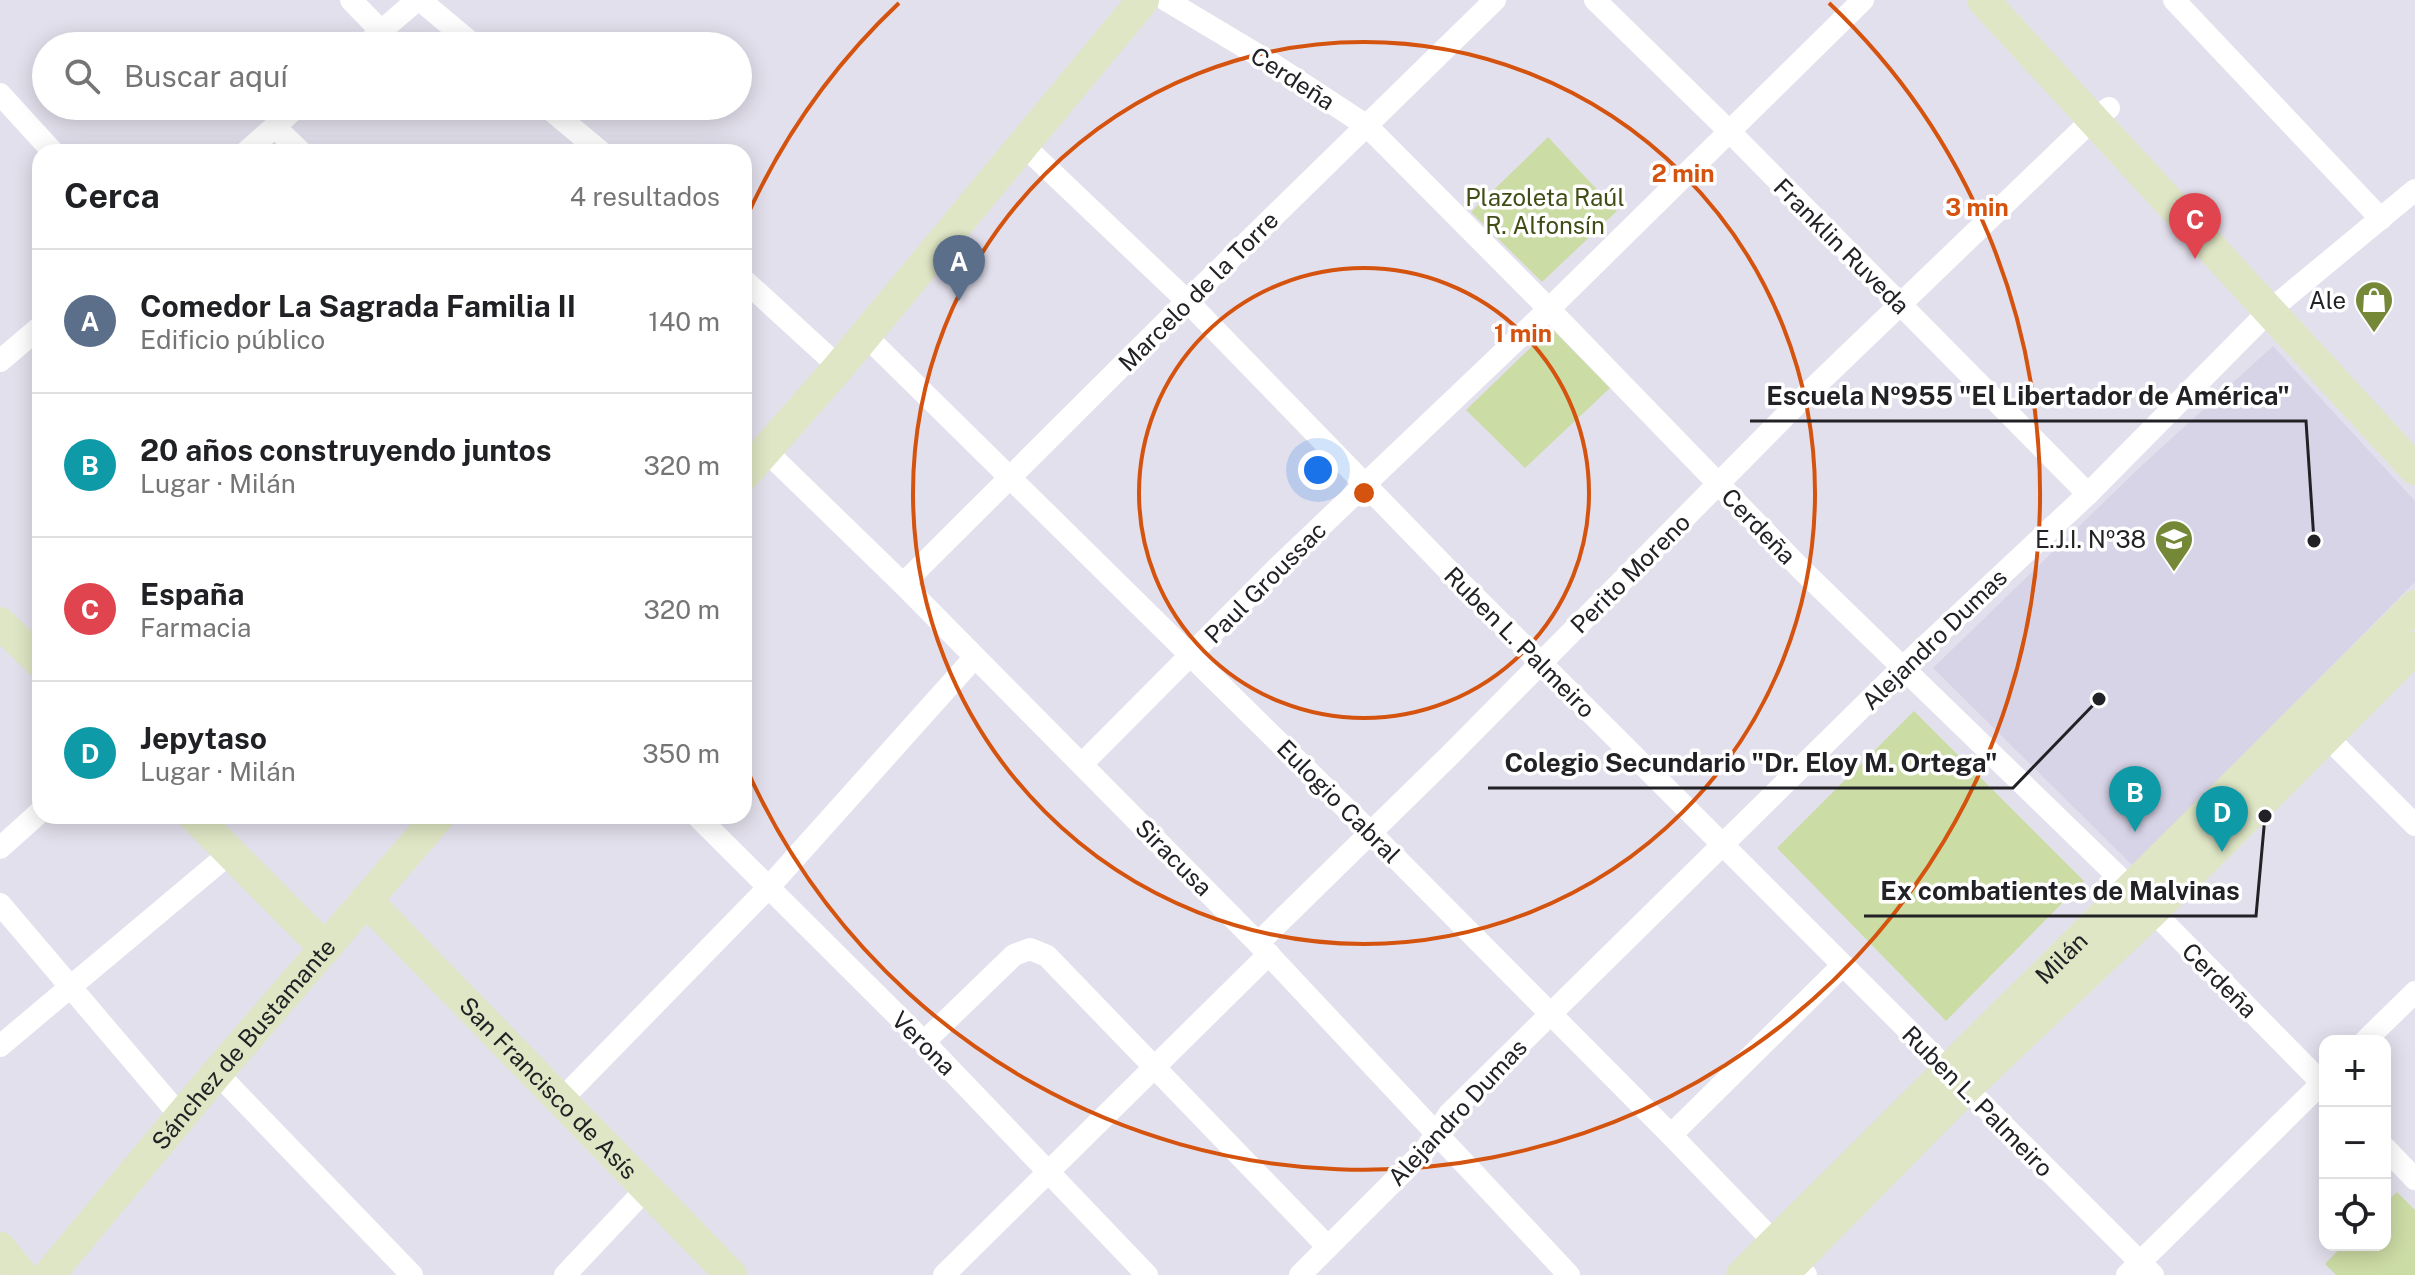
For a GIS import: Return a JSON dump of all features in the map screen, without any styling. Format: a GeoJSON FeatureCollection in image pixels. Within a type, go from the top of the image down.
{"type":"FeatureCollection","features":[{"type":"Feature","properties":{"kind":"main road"},"geometry":{"type":"LineString","coordinates":[[752,466],[839,367],[1143,0]]}},
{"type":"Feature","properties":{"kind":"main road"},"geometry":{"type":"LineString","coordinates":[[1983,0],[2100,114],[2276,306],[2415,469]]}},
{"type":"Feature","properties":{"kind":"main road"},"geometry":{"type":"LineString","coordinates":[[2011,0],[2100,114]]}},
{"type":"Feature","properties":{"kind":"main road"},"geometry":{"type":"LineString","coordinates":[[2276,306],[2415,440]]}},
{"type":"Feature","properties":{"kind":"main road","name":"Milán"},"geometry":{"type":"LineString","coordinates":[[1742,1275],[1789,1264],[1956,1080],[2316,726],[2415,606]]}},
{"type":"Feature","properties":{"kind":"main road"},"geometry":{"type":"LineString","coordinates":[[0,623],[32,654]]}},
{"type":"Feature","properties":{"kind":"main road","name":"Milán"},"geometry":{"type":"LineString","coordinates":[[2316,726],[2415,648]]}},
{"type":"Feature","properties":{"kind":"main road"},"geometry":{"type":"LineString","coordinates":[[202,824],[325,948]]}},
{"type":"Feature","properties":{"kind":"main road","name":"Sánchez de Bustamante"},"geometry":{"type":"LineString","coordinates":[[63,1270],[217,1073],[432,824]]}},
{"type":"Feature","properties":{"kind":"main road","name":"San Francisco de Asís"},"geometry":{"type":"LineString","coordinates":[[366,900],[731,1275]]}},
{"type":"Feature","properties":{"kind":"main road"},"geometry":{"type":"LineString","coordinates":[[0,1248],[22,1275]]}},
{"type":"Feature","properties":{"kind":"street"},"geometry":{"type":"LineString","coordinates":[[351,0],[369,32]]}},
{"type":"Feature","properties":{"kind":"street"},"geometry":{"type":"LineString","coordinates":[[379,32],[418,0],[458,32]]}},
{"type":"Feature","properties":{"kind":"street","name":"Cerdeña"},"geometry":{"type":"LineString","coordinates":[[1166,0],[1268,61],[1367,126],[1719,485],[2319,1078]]}},
{"type":"Feature","properties":{"kind":"street","name":"Marcelo de la Torre"},"geometry":{"type":"LineString","coordinates":[[903,584],[1495,0]]}},
{"type":"Feature","properties":{"kind":"street","name":"Franklin Ruveda"},"geometry":{"type":"LineString","coordinates":[[1595,0],[2088,494]]}},
{"type":"Feature","properties":{"kind":"street","name":"Paul Groussac"},"geometry":{"type":"LineString","coordinates":[[1082,764],[1863,0]]}},
{"type":"Feature","properties":{"kind":"street"},"geometry":{"type":"LineString","coordinates":[[2174,0],[2381,219]]}},
{"type":"Feature","properties":{"kind":"street"},"geometry":{"type":"LineString","coordinates":[[0,94],[46,144]]}},
{"type":"Feature","properties":{"kind":"street","name":"Perito Moreno"},"geometry":{"type":"LineString","coordinates":[[944,1275],[1156,1067],[1371,833],[1540,662],[1900,304],[2100,114]]}},
{"type":"Feature","properties":{"kind":"street"},"geometry":{"type":"LineString","coordinates":[[255,144],[283,120]]}},
{"type":"Feature","properties":{"kind":"street"},"geometry":{"type":"LineString","coordinates":[[563,120],[591,144]]}},
{"type":"Feature","properties":{"kind":"street"},"geometry":{"type":"LineString","coordinates":[[275,127],[293,144]]}},
{"type":"Feature","properties":{"kind":"street","name":"Ruben L. Palmeiro"},"geometry":{"type":"LineString","coordinates":[[1023,145],[1187,301],[1956,1080],[2140,1271]]}},
{"type":"Feature","properties":{"kind":"street","name":"Alejandro Dumas"},"geometry":{"type":"LineString","coordinates":[[1300,1275],[1425,1150],[1449,1114],[1902,668],[2088,494],[2276,306],[2415,190]]}},
{"type":"Feature","properties":{"kind":"street"},"geometry":{"type":"LineString","coordinates":[[752,287],[839,367]]}},
{"type":"Feature","properties":{"kind":"street"},"geometry":{"type":"LineString","coordinates":[[0,361],[32,334]]}},
{"type":"Feature","properties":{"kind":"street","name":"Eulogio Cabral"},"geometry":{"type":"LineString","coordinates":[[865,335],[1551,1013],[1671,1135],[1789,1264]]}},
{"type":"Feature","properties":{"kind":"street","name":"Siracusa"},"geometry":{"type":"LineString","coordinates":[[766,451],[903,584],[1264,948],[1569,1275]]}},
{"type":"Feature","properties":{"kind":"street"},"geometry":{"type":"LineString","coordinates":[[560,1101],[769,887],[974,658]]}},
{"type":"Feature","properties":{"kind":"street"},"geometry":{"type":"LineString","coordinates":[[2316,726],[2415,825]]}},
{"type":"Feature","properties":{"kind":"street"},"geometry":{"type":"LineString","coordinates":[[0,848],[32,819]]}},
{"type":"Feature","properties":{"kind":"street","name":"Verona"},"geometry":{"type":"LineString","coordinates":[[705,824],[924,1042],[1147,1275]]}},
{"type":"Feature","properties":{"kind":"street"},"geometry":{"type":"LineString","coordinates":[[0,1046],[230,853]]}},
{"type":"Feature","properties":{"kind":"street"},"geometry":{"type":"LineString","coordinates":[[0,904],[182,1118]]}},
{"type":"Feature","properties":{"kind":"street"},"geometry":{"type":"LineString","coordinates":[[924,1042],[1014,955],[1030,949],[1047,956],[1328,1247]]}},
{"type":"Feature","properties":{"kind":"street"},"geometry":{"type":"LineString","coordinates":[[1671,1135],[1843,965]]}},
{"type":"Feature","properties":{"kind":"street"},"geometry":{"type":"LineString","coordinates":[[2371,1035],[2415,992]]}},
{"type":"Feature","properties":{"kind":"street"},"geometry":{"type":"LineString","coordinates":[[217,1073],[412,1275]]}},
{"type":"Feature","properties":{"kind":"street"},"geometry":{"type":"LineString","coordinates":[[2140,1271],[2319,1088]]}},
{"type":"Feature","properties":{"kind":"street"},"geometry":{"type":"LineString","coordinates":[[2391,1154],[2415,1179]]}},
{"type":"Feature","properties":{"kind":"street"},"geometry":{"type":"LineString","coordinates":[[565,1275],[647,1188]]}},
{"type":"Feature","properties":{"kind":"shaded area"},"geometry":{"type":"Polygon","coordinates":[[[2273,346],[2415,501],[2415,582],[2133,866],[1933,668],[2139,468],[2273,346]]]}},
{"type":"Feature","properties":{"kind":"green space","name":"Plazoleta Raúl R. Alfonsín"},"geometry":{"type":"Polygon","coordinates":[[[1548,137],[1617,211],[1542,282],[1471,212],[1548,137]]]}},
{"type":"Feature","properties":{"kind":"green space"},"geometry":{"type":"Polygon","coordinates":[[[1551,328],[1610,388],[1525,468],[1466,410],[1551,328]]]}},
{"type":"Feature","properties":{"kind":"green space"},"geometry":{"type":"Polygon","coordinates":[[[1914,711],[2084,881],[1946,1021],[1777,848],[1914,711]]]}},
{"type":"Feature","properties":{"kind":"green space"},"geometry":{"type":"Polygon","coordinates":[[[2397,1192],[2415,1210],[2415,1275],[2336,1275],[2325,1264],[2337,1251],[2391,1251],[2391,1198],[2397,1192]]]}},
{"type":"Feature","properties":{"kind":"place","name":"España"},"geometry":{"type":"Point","coordinates":[2195,259]}},
{"type":"Feature","properties":{"kind":"place","name":"Comedor La Sagrada Familia II"},"geometry":{"type":"Point","coordinates":[959,301]}},
{"type":"Feature","properties":{"kind":"place","name":"Ale"},"geometry":{"type":"Point","coordinates":[2374,334]}},
{"type":"Feature","properties":{"kind":"place","name":"Escuela Nº955 \"El Libertador de América\""},"geometry":{"type":"Point","coordinates":[2314,541]}},
{"type":"Feature","properties":{"kind":"place","name":"E.J.I. Nº38"},"geometry":{"type":"Point","coordinates":[2174,573]}},
{"type":"Feature","properties":{"kind":"place","name":"Colegio Secundario \"Dr. Eloy M. Ortega\""},"geometry":{"type":"Point","coordinates":[2099,699]}},
{"type":"Feature","properties":{"kind":"place","name":"Ex combatientes de Malvinas"},"geometry":{"type":"Point","coordinates":[2265,816]}},
{"type":"Feature","properties":{"kind":"place","name":"20 años construyendo juntos"},"geometry":{"type":"Point","coordinates":[2135,832]}},
{"type":"Feature","properties":{"kind":"place","name":"Jepytaso"},"geometry":{"type":"Point","coordinates":[2222,852]}}]}
